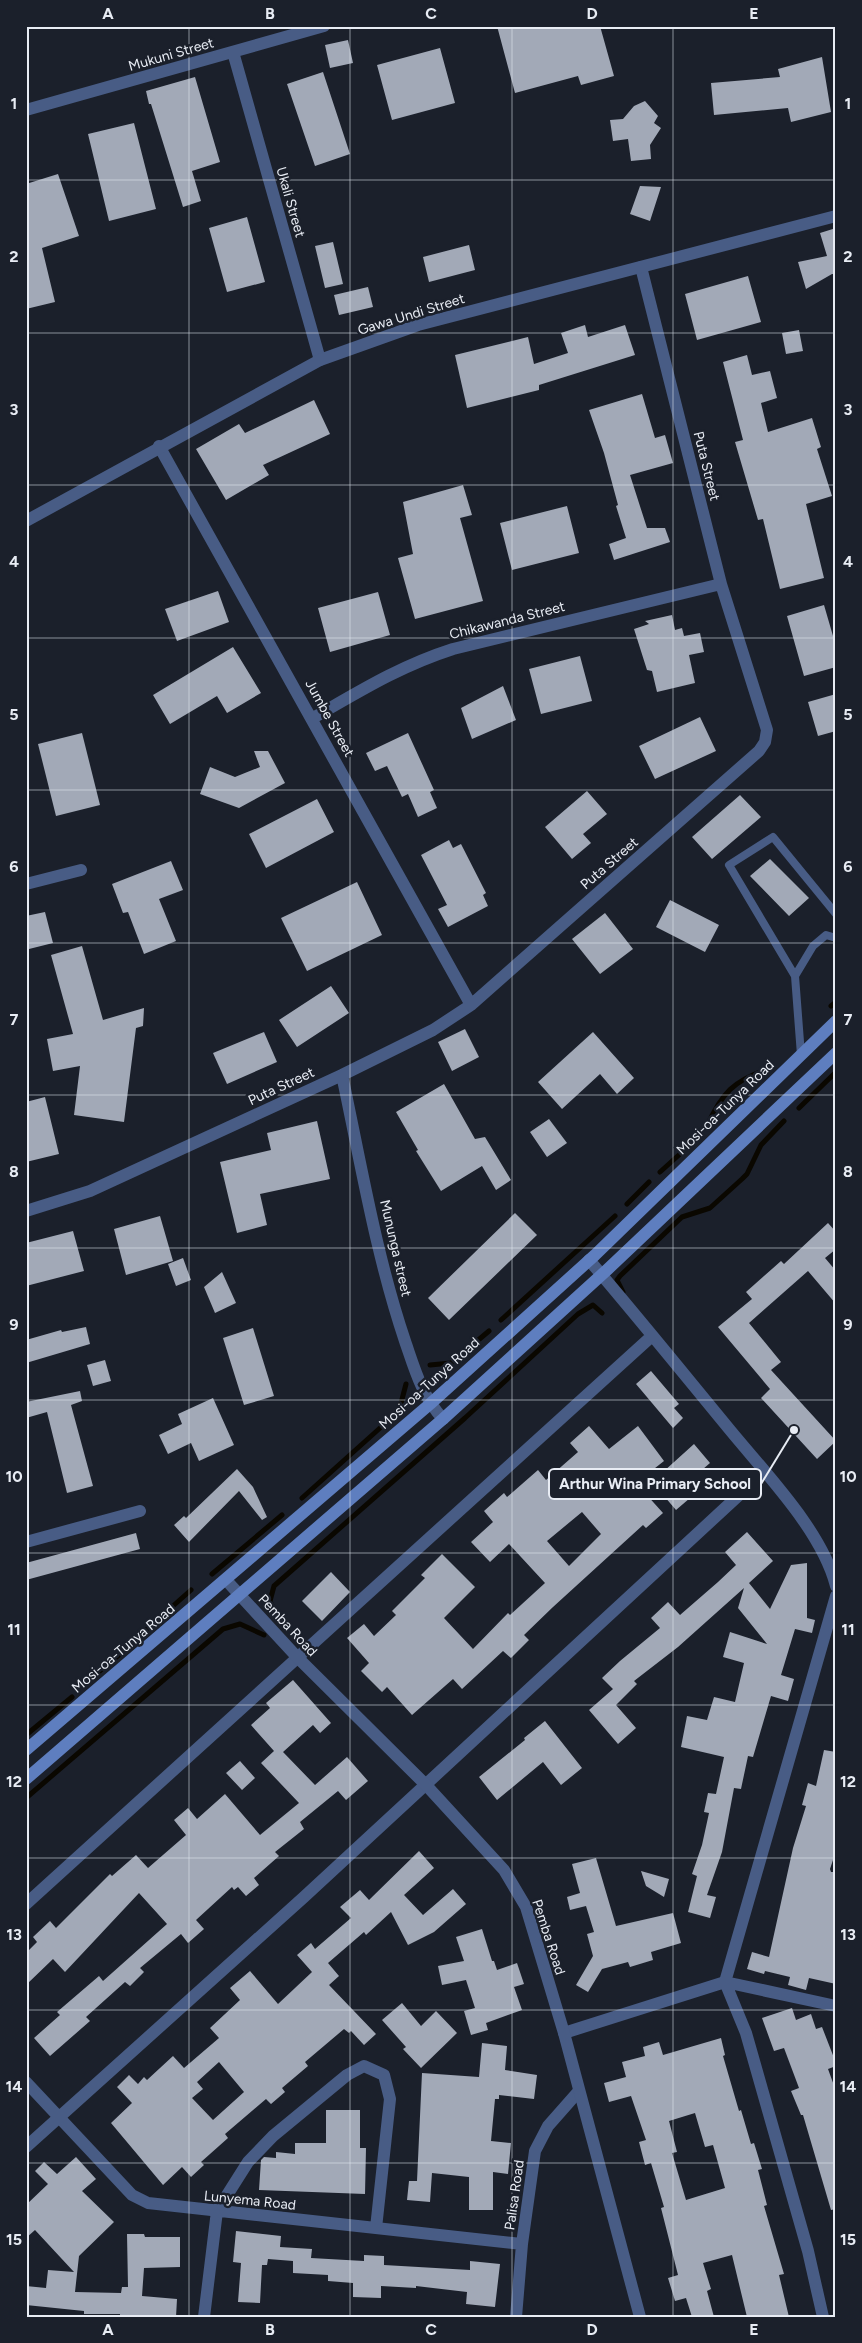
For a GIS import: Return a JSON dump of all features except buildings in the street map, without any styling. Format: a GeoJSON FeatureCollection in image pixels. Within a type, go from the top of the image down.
{"type":"FeatureCollection","features":[{"type":"Feature","properties":{"kind":"main road","name":"Mosi-oa-Tunya Road"},"geometry":{"type":"LineString","coordinates":[[26,1750],[430,1404],[589,1260],[836,1021]]}},
{"type":"Feature","properties":{"kind":"main road"},"geometry":{"type":"LineString","coordinates":[[26,1779],[443,1419],[602,1275],[836,1053]]}},
{"type":"Feature","properties":{"kind":"street","name":"Mukuni Street"},"geometry":{"type":"LineString","coordinates":[[26,110],[324,26]]}},
{"type":"Feature","properties":{"kind":"street","name":"Ukali Street"},"geometry":{"type":"LineString","coordinates":[[233,52],[320,360]]}},
{"type":"Feature","properties":{"kind":"street","name":"Gawa Undi Street"},"geometry":{"type":"LineString","coordinates":[[26,521],[320,360],[418,325],[836,216]]}},
{"type":"Feature","properties":{"kind":"street","name":"Puta Street"},"geometry":{"type":"LineString","coordinates":[[26,1212],[90,1191],[342,1075],[433,1030],[471,1004],[744,765],[765,742],[767,730],[721,584],[641,267]]}},
{"type":"Feature","properties":{"kind":"street","name":"Jumbe Street"},"geometry":{"type":"LineString","coordinates":[[160,446],[471,1004]]}},
{"type":"Feature","properties":{"kind":"street","name":"Chikawanda Street"},"geometry":{"type":"LineString","coordinates":[[313,718],[397,670],[452,649],[721,584]]}},
{"type":"Feature","properties":{"kind":"street"},"geometry":{"type":"LineString","coordinates":[[26,884],[80,870]]}},
{"type":"Feature","properties":{"kind":"street","name":"Mununga street"},"geometry":{"type":"LineString","coordinates":[[342,1075],[379,1246],[397,1316],[418,1378],[430,1404],[443,1419]]}},
{"type":"Feature","properties":{"kind":"street"},"geometry":{"type":"LineString","coordinates":[[589,1260],[764,1472],[815,1537],[826,1556],[836,1586]]}},
{"type":"Feature","properties":{"kind":"street"},"geometry":{"type":"LineString","coordinates":[[26,1904],[652,1336]]}},
{"type":"Feature","properties":{"kind":"street"},"geometry":{"type":"LineString","coordinates":[[26,2147],[304,1898],[764,1472]]}},
{"type":"Feature","properties":{"kind":"street"},"geometry":{"type":"LineString","coordinates":[[26,1542],[140,1511]]}},
{"type":"Feature","properties":{"kind":"street","name":"Pemba Road"},"geometry":{"type":"LineString","coordinates":[[226,1580],[298,1657],[426,1785],[504,1870],[526,1907],[564,2033],[578,2092],[640,2317]]}},
{"type":"Feature","properties":{"kind":"street"},"geometry":{"type":"LineString","coordinates":[[824,2317],[808,2251],[746,2033],[725,1982],[835,1602]]}},
{"type":"Feature","properties":{"kind":"street"},"geometry":{"type":"LineString","coordinates":[[564,2033],[725,1982],[836,2006]]}},
{"type":"Feature","properties":{"kind":"street"},"geometry":{"type":"LineString","coordinates":[[204,2317],[217,2211],[248,2162],[260,2148],[347,2075],[364,2066],[384,2075],[390,2100],[376,2228]]}},
{"type":"Feature","properties":{"kind":"street","name":"Lunyema Road"},"geometry":{"type":"LineString","coordinates":[[26,2082],[60,2116],[132,2195],[148,2203],[522,2244]]}},
{"type":"Feature","properties":{"kind":"street","name":"Palisa Road"},"geometry":{"type":"LineString","coordinates":[[516,2317],[522,2244],[535,2151],[548,2126],[578,2092]]}},
{"type":"Feature","properties":{"kind":"lane"},"geometry":{"type":"LineString","coordinates":[[801,1055],[795,976],[729,865],[773,837],[836,914]]}},
{"type":"Feature","properties":{"kind":"lane"},"geometry":{"type":"LineString","coordinates":[[795,976],[813,946],[826,936],[836,938]]}},
{"type":"Feature","properties":{"kind":"waterway"},"geometry":{"type":"LineString","coordinates":[[831,1006],[836,1002]]}},
{"type":"Feature","properties":{"kind":"waterway"},"geometry":{"type":"LineString","coordinates":[[707,1126],[718,1105],[730,1090],[746,1078],[768,1069]]}},
{"type":"Feature","properties":{"kind":"waterway"},"geometry":{"type":"LineString","coordinates":[[799,1108],[836,1072]]}},
{"type":"Feature","properties":{"kind":"waterway"},"geometry":{"type":"LineString","coordinates":[[623,1292],[617,1280],[620,1276],[682,1217],[710,1208],[742,1179],[747,1174],[761,1145],[784,1121]]}},
{"type":"Feature","properties":{"kind":"waterway"},"geometry":{"type":"LineString","coordinates":[[691,1143],[696,1138]]}},
{"type":"Feature","properties":{"kind":"waterway"},"geometry":{"type":"LineString","coordinates":[[660,1172],[680,1154]]}},
{"type":"Feature","properties":{"kind":"waterway"},"geometry":{"type":"LineString","coordinates":[[627,1204],[649,1182]]}},
{"type":"Feature","properties":{"kind":"waterway"},"geometry":{"type":"LineString","coordinates":[[501,1320],[615,1216]]}},
{"type":"Feature","properties":{"kind":"waterway"},"geometry":{"type":"LineString","coordinates":[[281,1619],[270,1601],[274,1586],[465,1418],[578,1314],[593,1305],[602,1313]]}},
{"type":"Feature","properties":{"kind":"waterway"},"geometry":{"type":"LineString","coordinates":[[430,1365],[451,1363],[489,1331]]}},
{"type":"Feature","properties":{"kind":"waterway"},"geometry":{"type":"LineString","coordinates":[[302,1498],[399,1411],[406,1384]]}},
{"type":"Feature","properties":{"kind":"waterway"},"geometry":{"type":"LineString","coordinates":[[212,1574],[282,1515]]}},
{"type":"Feature","properties":{"kind":"waterway"},"geometry":{"type":"LineString","coordinates":[[147,1629],[191,1590]]}},
{"type":"Feature","properties":{"kind":"waterway"},"geometry":{"type":"LineString","coordinates":[[26,1798],[223,1629],[240,1624],[264,1635]]}},
{"type":"Feature","properties":{"kind":"waterway"},"geometry":{"type":"LineString","coordinates":[[84,1684],[138,1639]]}},
{"type":"Feature","properties":{"kind":"waterway"},"geometry":{"type":"LineString","coordinates":[[26,1735],[72,1697]]}},
{"type":"Feature","properties":{"kind":"place","name":"Arthur Wina Primary School"},"geometry":{"type":"Point","coordinates":[794,1430]}}]}
